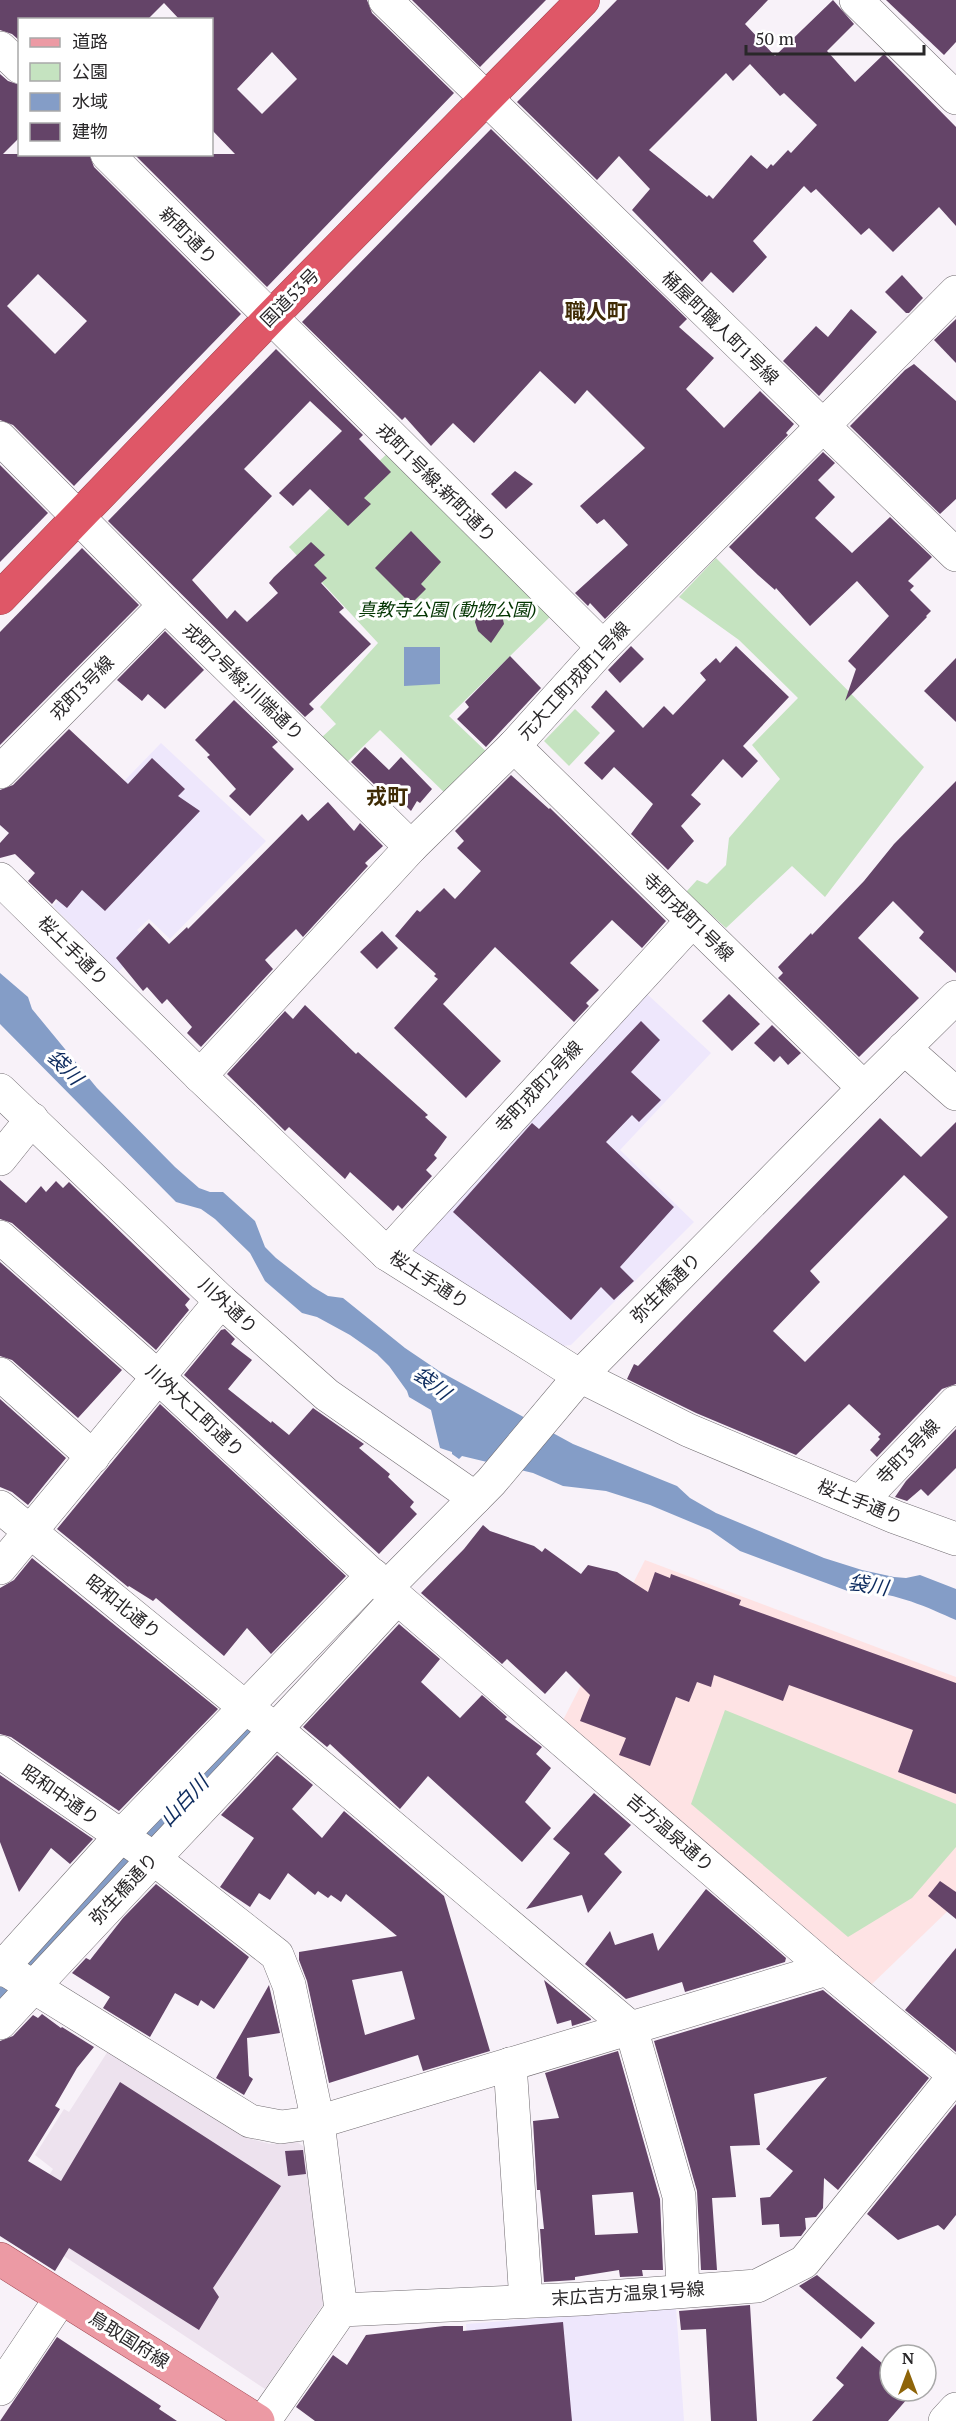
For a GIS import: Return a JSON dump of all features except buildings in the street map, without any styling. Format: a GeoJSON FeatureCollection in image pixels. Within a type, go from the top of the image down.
{"type":"FeatureCollection","features":[{"type":"Feature","properties":{"kind":"highway","name":"国道53号"},"geometry":{"type":"LineString","coordinates":[[0,598],[270,318],[583,0]]}},
{"type":"Feature","properties":{"kind":"main road","name":"鳥取国府線"},"geometry":{"type":"LineString","coordinates":[[0,2259],[258,2421]]}},
{"type":"Feature","properties":{"kind":"street","name":"桶屋町職人町1号線"},"geometry":{"type":"LineString","coordinates":[[385,0],[485,100],[956,555]]}},
{"type":"Feature","properties":{"kind":"street"},"geometry":{"type":"LineString","coordinates":[[856,0],[956,98]]}},
{"type":"Feature","properties":{"kind":"street"},"geometry":{"type":"LineString","coordinates":[[0,48],[18,65]]}},
{"type":"Feature","properties":{"kind":"street","name":"新町通り"},"geometry":{"type":"LineString","coordinates":[[109,156],[270,318]]}},
{"type":"Feature","properties":{"kind":"street","name":"元大工町戎町1号線"},"geometry":{"type":"LineString","coordinates":[[200,1076],[411,847],[514,746],[603,648],[956,292]]}},
{"type":"Feature","properties":{"kind":"street","name":"戎町1号線;新町通り"},"geometry":{"type":"LineString","coordinates":[[270,318],[603,648]]}},
{"type":"Feature","properties":{"kind":"street","name":"戎町2号線;川端通り"},"geometry":{"type":"LineString","coordinates":[[0,438],[165,605],[411,847]]}},
{"type":"Feature","properties":{"kind":"street","name":"戎町3号線"},"geometry":{"type":"LineString","coordinates":[[0,772],[165,605]]}},
{"type":"Feature","properties":{"kind":"street","name":"寺町戎町1号線"},"geometry":{"type":"LineString","coordinates":[[514,746],[864,1088]]}},
{"type":"Feature","properties":{"kind":"street","name":"桜土手通り"},"geometry":{"type":"LineString","coordinates":[[0,879],[200,1076],[387,1254],[573,1383],[860,1502],[956,1539]]}},
{"type":"Feature","properties":{"kind":"street","name":"寺町戎町2号線"},"geometry":{"type":"LineString","coordinates":[[387,1254],[692,921]]}},
{"type":"Feature","properties":{"kind":"street","name":"弥生橋通り"},"geometry":{"type":"LineString","coordinates":[[1,1968],[120,1837],[246,1708],[386,1587],[483,1490],[573,1383],[956,997]]}},
{"type":"Feature","properties":{"kind":"street"},"geometry":{"type":"LineString","coordinates":[[904,1048],[956,1094]]}},
{"type":"Feature","properties":{"kind":"street","name":"川外通り"},"geometry":{"type":"LineString","coordinates":[[0,1090],[221,1301],[327,1395],[483,1490]]}},
{"type":"Feature","properties":{"kind":"street"},"geometry":{"type":"LineString","coordinates":[[0,1159],[32,1119]]}},
{"type":"Feature","properties":{"kind":"street","name":"川外大工町通り"},"geometry":{"type":"LineString","coordinates":[[0,1238],[157,1376],[386,1587]]}},
{"type":"Feature","properties":{"kind":"street"},"geometry":{"type":"LineString","coordinates":[[0,1568],[221,1301]]}},
{"type":"Feature","properties":{"kind":"street"},"geometry":{"type":"LineString","coordinates":[[0,1374],[93,1457]]}},
{"type":"Feature","properties":{"kind":"street","name":"寺町3号線"},"geometry":{"type":"LineString","coordinates":[[860,1502],[956,1402]]}},
{"type":"Feature","properties":{"kind":"street","name":"昭和北通り"},"geometry":{"type":"LineString","coordinates":[[0,1507],[246,1708],[277,1730],[631,2028]]}},
{"type":"Feature","properties":{"kind":"street","name":"弥生橋通り"},"geometry":{"type":"LineString","coordinates":[[0,2023],[153,1858],[277,1730],[386,1587]]}},
{"type":"Feature","properties":{"kind":"street","name":"吉方温泉通り"},"geometry":{"type":"LineString","coordinates":[[386,1587],[827,1969],[956,2075]]}},
{"type":"Feature","properties":{"kind":"street","name":"昭和中通り"},"geometry":{"type":"LineString","coordinates":[[0,1752],[153,1858],[277,1955],[289,1985],[318,2122],[341,2310]]}},
{"type":"Feature","properties":{"kind":"street"},"geometry":{"type":"LineString","coordinates":[[1,1968],[250,2121],[281,2127],[318,2122],[827,1969]]}},
{"type":"Feature","properties":{"kind":"street"},"geometry":{"type":"LineString","coordinates":[[631,2028],[679,2196],[683,2291]]}},
{"type":"Feature","properties":{"kind":"street"},"geometry":{"type":"LineString","coordinates":[[510,2064],[526,2301]]}},
{"type":"Feature","properties":{"kind":"street","name":"末広吉方温泉1号線"},"geometry":{"type":"LineString","coordinates":[[341,2310],[757,2286],[804,2262],[956,2075]]}},
{"type":"Feature","properties":{"kind":"street"},"geometry":{"type":"LineString","coordinates":[[0,2389],[61,2298]]}},
{"type":"Feature","properties":{"kind":"street"},"geometry":{"type":"LineString","coordinates":[[264,2421],[341,2310]]}},
{"type":"Feature","properties":{"kind":"street"},"geometry":{"type":"LineString","coordinates":[[945,2421],[956,2409]]}},
{"type":"Feature","properties":{"kind":"shaded area"},"geometry":{"type":"Polygon","coordinates":[[[161,743],[266,841],[170,939],[149,919],[137,930],[148,943],[118,972],[53,906],[92,863],[67,840],[161,743]]]}},
{"type":"Feature","properties":{"kind":"shaded area"},"geometry":{"type":"Polygon","coordinates":[[[647,994],[711,1053],[620,1150],[694,1222],[571,1345],[563,1346],[405,1253],[647,994]]]}},
{"type":"Feature","properties":{"kind":"shaded area"},"geometry":{"type":"Polygon","coordinates":[[[645,1560],[956,1677],[956,1903],[870,1986],[560,1726],[645,1560]]]}},
{"type":"Feature","properties":{"kind":"shaded area"},"geometry":{"type":"Polygon","coordinates":[[[108,2051],[248,2138],[270,2144],[297,2142],[307,2149],[329,2296],[265,2389],[17,2225],[53,2169],[35,2155],[64,2109],[69,2112],[108,2051]]]}},
{"type":"Feature","properties":{"kind":"shaded area"},"geometry":{"type":"Polygon","coordinates":[[[676,2307],[684,2421],[473,2421],[466,2324],[676,2307]]]}},
{"type":"Feature","properties":{"kind":"green space","name":"真教寺公園 (動物公園)"},"geometry":{"type":"Polygon","coordinates":[[[392,449],[556,611],[449,716],[492,757],[451,799],[380,730],[345,764],[320,739],[336,724],[320,707],[378,643],[289,547],[392,449]]]}},
{"type":"Feature","properties":{"kind":"green space"},"geometry":{"type":"Polygon","coordinates":[[[716,558],[924,767],[825,897],[792,866],[726,928],[686,892],[697,880],[707,884],[726,865],[729,838],[780,779],[752,745],[798,698],[739,640],[679,597],[716,558]]]}},
{"type":"Feature","properties":{"kind":"green space"},"geometry":{"type":"Polygon","coordinates":[[[575,709],[600,733],[569,766],[544,741],[575,709]]]}},
{"type":"Feature","properties":{"kind":"green space"},"geometry":{"type":"Polygon","coordinates":[[[725,1710],[956,1804],[956,1847],[912,1898],[848,1937],[691,1804],[725,1710]]]}},
{"type":"Feature","properties":{"kind":"water"},"geometry":{"type":"Polygon","coordinates":[[[404,647],[440,647],[440,684],[404,686],[404,647]]]}},
{"type":"Feature","properties":{"kind":"water","name":"袋川"},"geometry":{"type":"Polygon","coordinates":[[[0,973],[28,997],[32,1009],[97,1088],[175,1167],[199,1188],[210,1192],[223,1192],[255,1221],[265,1247],[313,1287],[328,1296],[343,1298],[405,1348],[439,1371],[573,1444],[677,1486],[690,1498],[716,1513],[824,1558],[894,1577],[906,1578],[920,1575],[956,1589],[956,1620],[893,1596],[866,1592],[853,1593],[740,1551],[710,1530],[650,1505],[606,1491],[563,1486],[533,1473],[462,1456],[459,1459],[452,1452],[440,1448],[431,1410],[409,1397],[389,1366],[377,1354],[350,1335],[317,1317],[302,1313],[265,1281],[250,1253],[215,1219],[201,1209],[176,1202],[0,1024],[0,973]]]}},
{"type":"Feature","properties":{"kind":"waterway","name":"山白川"},"geometry":{"type":"LineString","coordinates":[[0,1995],[237,1747]]}},
{"type":"Feature","properties":{"kind":"district","name":"職人町"},"geometry":{"type":"Point","coordinates":[596,312]}},
{"type":"Feature","properties":{"kind":"district","name":"戎町"},"geometry":{"type":"Point","coordinates":[387,797]}}]}
